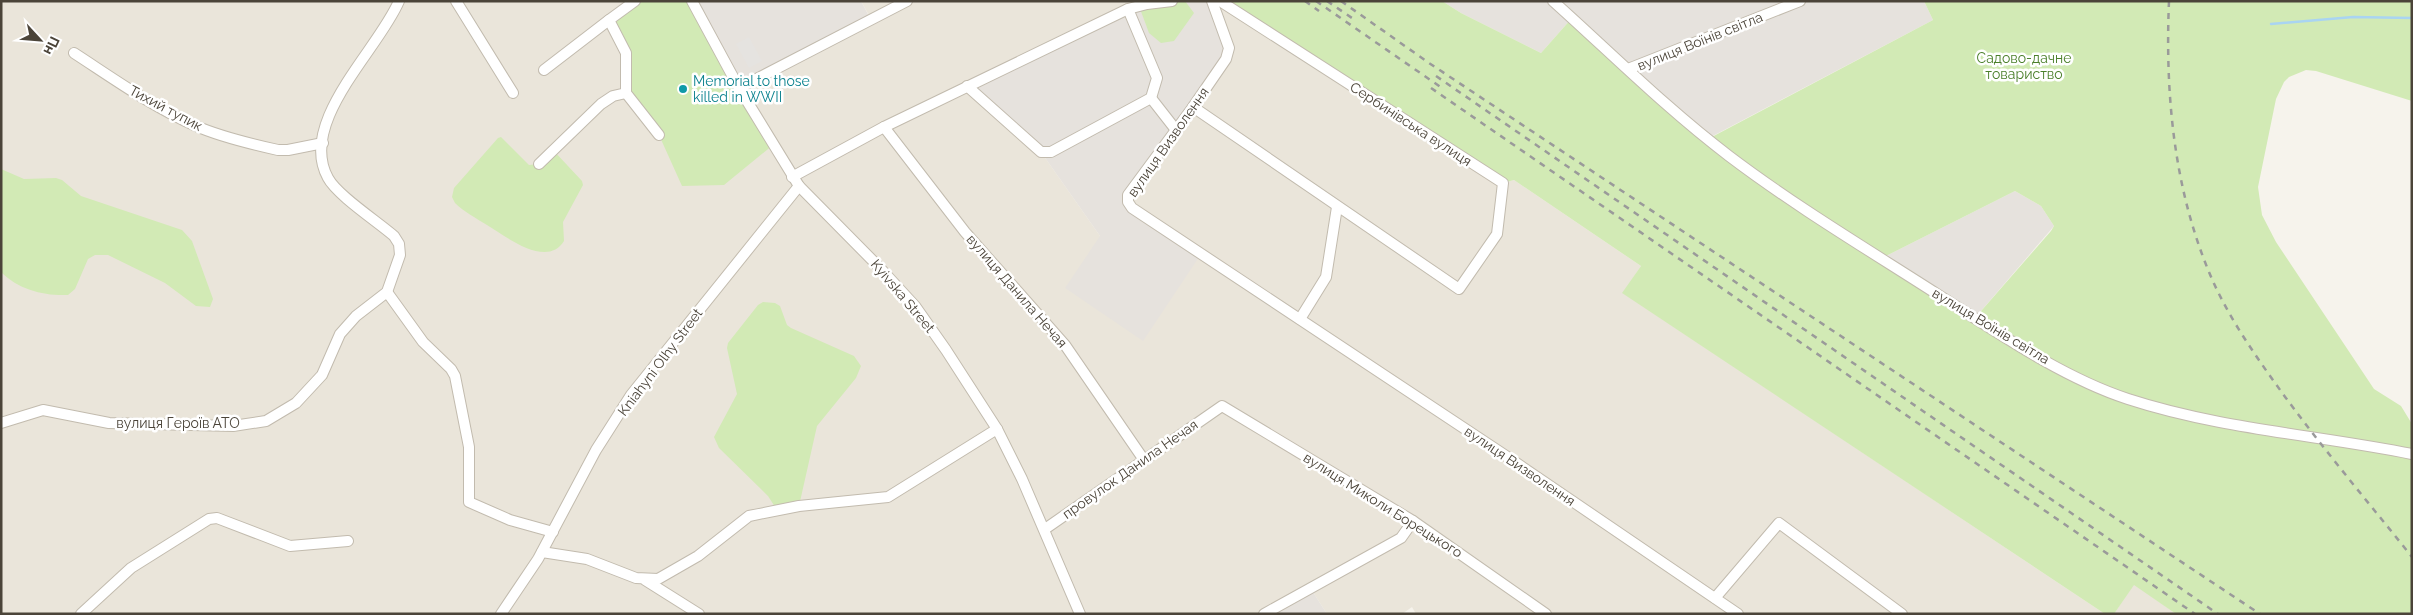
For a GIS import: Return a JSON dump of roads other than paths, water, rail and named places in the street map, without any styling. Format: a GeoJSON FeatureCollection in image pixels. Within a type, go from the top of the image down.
{"type":"FeatureCollection","features":[{"type":"Feature","properties":{"kind":"street"},"geometry":{"type":"LineString","coordinates":[[399,1],[340,94],[327,122],[322,155],[325,170],[333,185],[398,242],[400,255],[387,292],[423,342],[451,369],[455,376],[469,447],[469,502],[510,520],[553,532]]}},
{"type":"Feature","properties":{"kind":"street"},"geometry":{"type":"LineString","coordinates":[[456,1],[513,93]]}},
{"type":"Feature","properties":{"kind":"street"},"geometry":{"type":"LineString","coordinates":[[544,70],[635,1]]}},
{"type":"Feature","properties":{"kind":"street","name":"Kyivska Street"},"geometry":{"type":"LineString","coordinates":[[692,1],[739,88],[799,186],[915,306],[941,342],[997,429],[1016,465],[1045,529],[1080,614]]}},
{"type":"Feature","properties":{"kind":"street"},"geometry":{"type":"LineString","coordinates":[[739,88],[907,1]]}},
{"type":"Feature","properties":{"kind":"street"},"geometry":{"type":"LineString","coordinates":[[792,176],[884,127],[1128,9],[1147,4],[1172,1]]}},
{"type":"Feature","properties":{"kind":"street","name":"вулиця Визволення"},"geometry":{"type":"LineString","coordinates":[[1212,1],[1229,48],[1226,58],[1193,107],[1128,195],[1128,202],[1132,208],[1738,614]]}},
{"type":"Feature","properties":{"kind":"street","name":"Сербинівська вулиця"},"geometry":{"type":"LineString","coordinates":[[1220,1],[1503,183],[1497,234],[1459,289],[1337,207]]}},
{"type":"Feature","properties":{"kind":"street","name":"вулиця Воїнів світла"},"geometry":{"type":"LineString","coordinates":[[1553,1],[1708,139],[1788,198],[1979,321],[2074,375],[2126,398],[2222,423],[2412,454]]}},
{"type":"Feature","properties":{"kind":"street","name":"вулиця Воїнів світла"},"geometry":{"type":"LineString","coordinates":[[1628,69],[1800,1]]}},
{"type":"Feature","properties":{"kind":"street"},"geometry":{"type":"LineString","coordinates":[[967,86],[1041,152],[1051,152],[1151,98],[1157,78],[1128,9]]}},
{"type":"Feature","properties":{"kind":"street"},"geometry":{"type":"LineString","coordinates":[[609,20],[626,53],[626,93],[659,135]]}},
{"type":"Feature","properties":{"kind":"street","name":"Тихий тупик"},"geometry":{"type":"LineString","coordinates":[[74,53],[143,98],[184,120],[212,132],[278,150],[288,150],[323,143]]}},
{"type":"Feature","properties":{"kind":"street"},"geometry":{"type":"LineString","coordinates":[[539,164],[601,104],[613,96],[626,93]]}},
{"type":"Feature","properties":{"kind":"street"},"geometry":{"type":"LineString","coordinates":[[1151,98],[1176,130]]}},
{"type":"Feature","properties":{"kind":"street"},"geometry":{"type":"LineString","coordinates":[[1193,107],[1337,207],[1326,277],[1300,320]]}},
{"type":"Feature","properties":{"kind":"street","name":"вулиця Данила Нечая"},"geometry":{"type":"LineString","coordinates":[[884,127],[965,232],[1065,345],[1144,460]]}},
{"type":"Feature","properties":{"kind":"street","name":"Kniahyni Olhy Street"},"geometry":{"type":"LineString","coordinates":[[501,614],[542,552],[596,450],[631,396],[799,186]]}},
{"type":"Feature","properties":{"kind":"street","name":"вулиця Героїв АТО"},"geometry":{"type":"LineString","coordinates":[[1,423],[43,410],[109,423],[233,426],[266,421],[296,403],[322,376],[340,334],[356,316],[387,292]]}},
{"type":"Feature","properties":{"kind":"street","name":"вулиця Миколи Борецького"},"geometry":{"type":"LineString","coordinates":[[1216,409],[1222,406],[1226,407],[1413,521],[1546,614]]}},
{"type":"Feature","properties":{"kind":"street","name":"провулок Данила Нечая"},"geometry":{"type":"LineString","coordinates":[[1045,529],[1216,409]]}},
{"type":"Feature","properties":{"kind":"street"},"geometry":{"type":"LineString","coordinates":[[644,580],[658,579],[674,571],[698,556],[741,521],[754,514],[800,506],[877,499],[897,494],[997,429]]}},
{"type":"Feature","properties":{"kind":"street"},"geometry":{"type":"LineString","coordinates":[[80,614],[131,568],[209,518],[218,518],[290,546],[348,541]]}},
{"type":"Feature","properties":{"kind":"street"},"geometry":{"type":"LineString","coordinates":[[1264,614],[1402,538],[1413,521]]}},
{"type":"Feature","properties":{"kind":"street"},"geometry":{"type":"LineString","coordinates":[[1715,598],[1779,523],[1902,614]]}},
{"type":"Feature","properties":{"kind":"street"},"geometry":{"type":"LineString","coordinates":[[542,552],[587,559],[644,580],[699,614]]}},
{"type":"Feature","properties":{"kind":"waterway"},"geometry":{"type":"LineString","coordinates":[[2271,24],[2353,17],[2412,18]]}},
{"type":"Feature","properties":{"kind":"railway"},"geometry":{"type":"LineString","coordinates":[[1305,1],[1319,11]]}},
{"type":"Feature","properties":{"kind":"railway"},"geometry":{"type":"LineString","coordinates":[[1316,1],[1442,88]]}},
{"type":"Feature","properties":{"kind":"railway"},"geometry":{"type":"LineString","coordinates":[[1327,1],[1352,18]]}},
{"type":"Feature","properties":{"kind":"railway"},"geometry":{"type":"LineString","coordinates":[[1341,1],[1429,63],[2260,614]]}},
{"type":"Feature","properties":{"kind":"railway"},"geometry":{"type":"LineString","coordinates":[[2169,1],[2169,72],[2175,143],[2189,212],[2199,246],[2212,279],[2236,324],[2283,394],[2330,456],[2412,557]]}},
{"type":"Feature","properties":{"kind":"railway"},"geometry":{"type":"LineString","coordinates":[[1436,76],[2218,614]]}},
{"type":"Feature","properties":{"kind":"railway"},"geometry":{"type":"LineString","coordinates":[[1431,88],[2195,614]]}},
{"type":"Feature","properties":{"kind":"place","name":"Memorial to those killed in WWII"},"geometry":{"type":"Point","coordinates":[683,89]}},
{"type":"Feature","properties":{"kind":"park label","name":"Садово-дачне товариство"},"geometry":{"type":"Point","coordinates":[2024,66]}}]}
